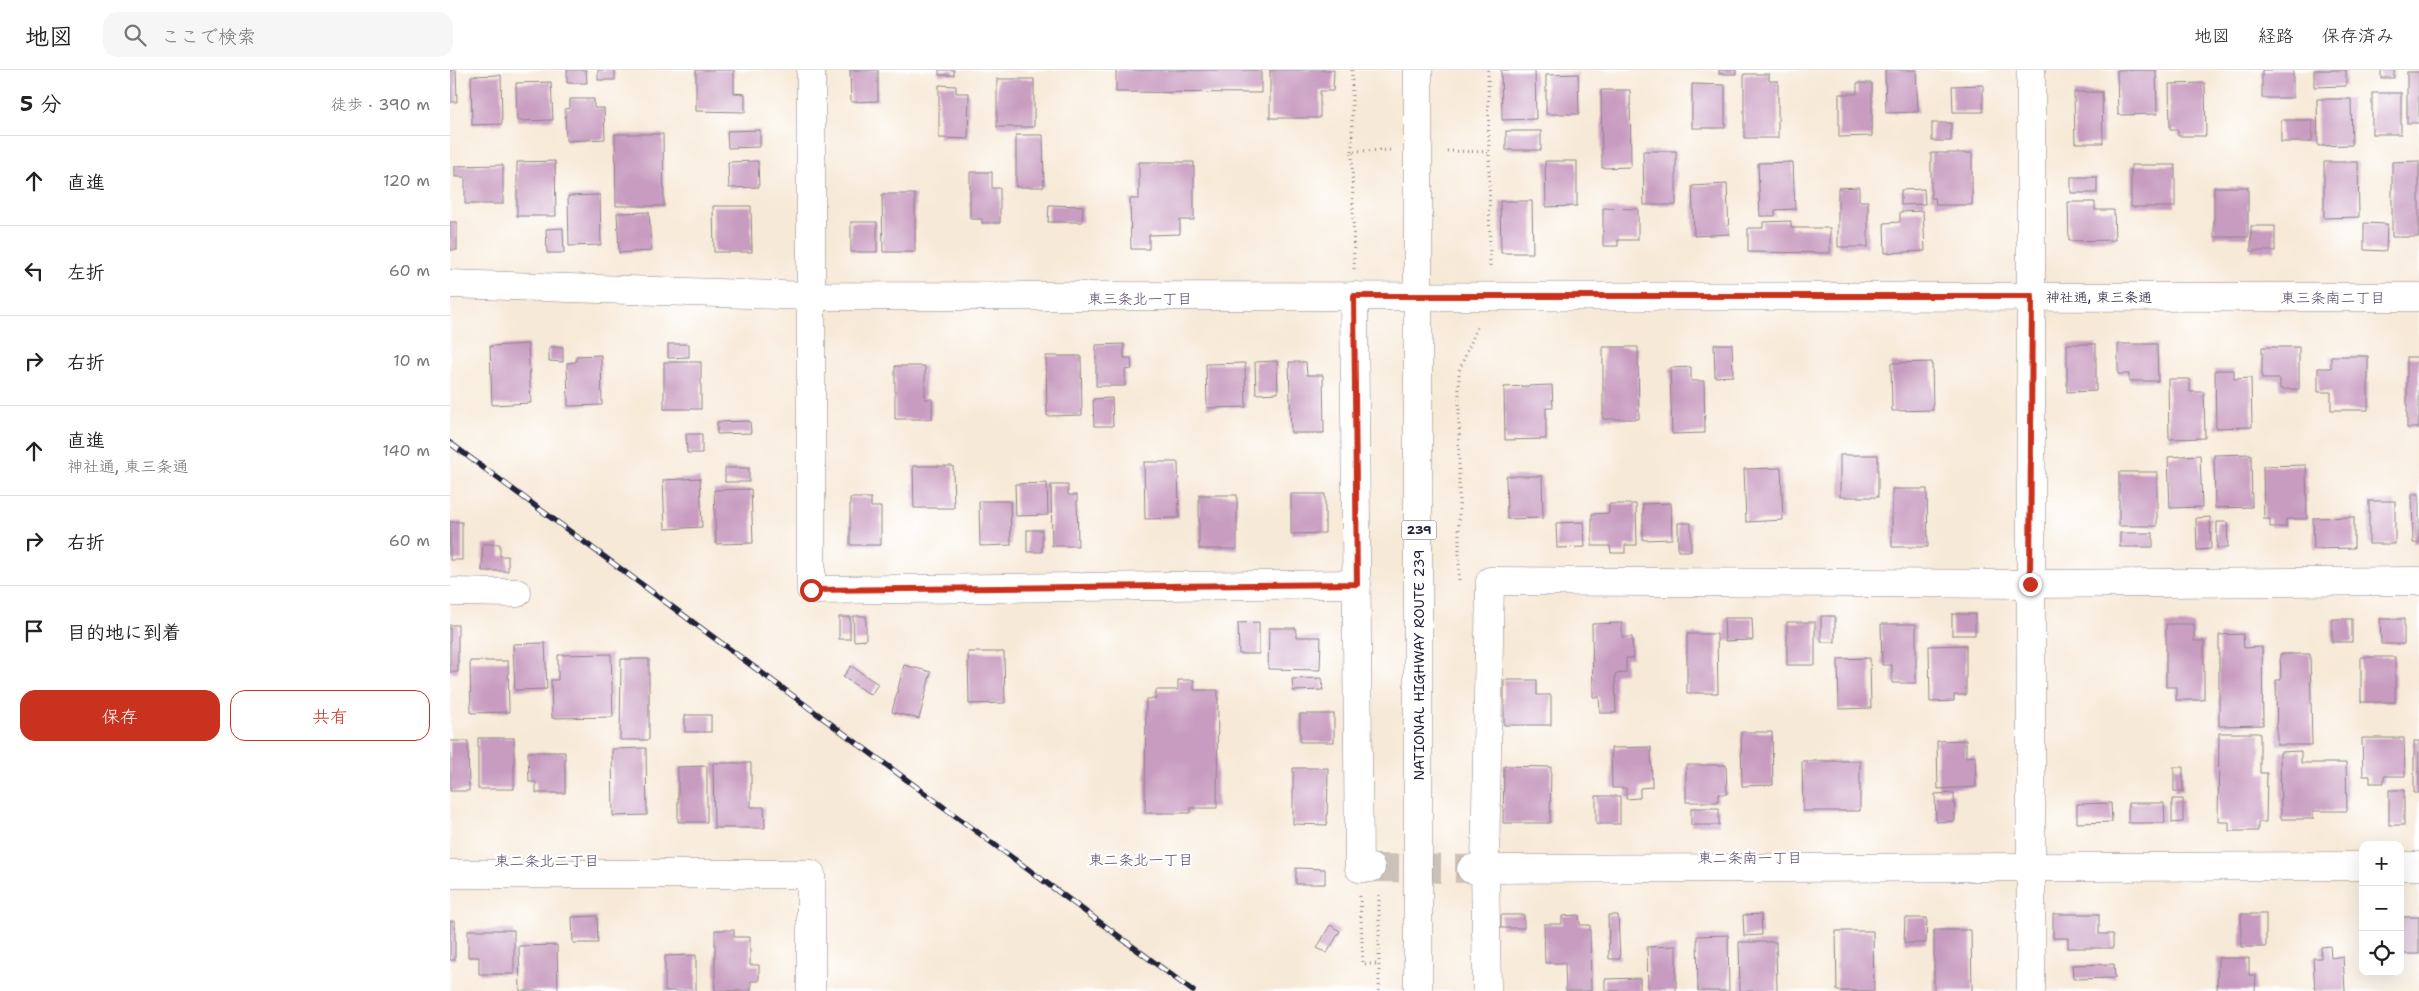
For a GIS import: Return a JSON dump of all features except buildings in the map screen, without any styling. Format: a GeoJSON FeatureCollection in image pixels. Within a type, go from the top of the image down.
{"type":"FeatureCollection","features":[{"type":"Feature","properties":{"kind":"main road"},"geometry":{"type":"LineString","coordinates":[[811,70],[811,590],[1357,584]]}},
{"type":"Feature","properties":{"kind":"main road","name":"NATIONAL HIGHWAY ROUTE 239"},"geometry":{"type":"LineString","coordinates":[[1418,70],[1418,991]]}},
{"type":"Feature","properties":{"kind":"main road"},"geometry":{"type":"LineString","coordinates":[[2031,70],[2031,991]]}},
{"type":"Feature","properties":{"kind":"main road","name":"神社通, 東三条通"},"geometry":{"type":"LineString","coordinates":[[450,284],[811,296],[2419,297]]}},
{"type":"Feature","properties":{"kind":"main road"},"geometry":{"type":"LineString","coordinates":[[1354,296],[1359,868],[1371,868]]}},
{"type":"Feature","properties":{"kind":"main road"},"geometry":{"type":"LineString","coordinates":[[1487,991],[1478,869],[1490,581],[2030,584],[2419,581]]}},
{"type":"Feature","properties":{"kind":"main road"},"geometry":{"type":"LineString","coordinates":[[450,592],[517,593]]}},
{"type":"Feature","properties":{"kind":"main road"},"geometry":{"type":"LineString","coordinates":[[1478,869],[2359,866]]}},
{"type":"Feature","properties":{"kind":"main road"},"geometry":{"type":"LineString","coordinates":[[2404,866],[2419,866]]}},
{"type":"Feature","properties":{"kind":"main road"},"geometry":{"type":"LineString","coordinates":[[450,874],[811,874],[811,991]]}},
{"type":"Feature","properties":{"kind":"path"},"geometry":{"type":"LineString","coordinates":[[1352,70],[1352,151]]}},
{"type":"Feature","properties":{"kind":"path"},"geometry":{"type":"LineString","coordinates":[[1459,581],[1459,372],[1490,297],[1488,70]]}},
{"type":"Feature","properties":{"kind":"path"},"geometry":{"type":"LineString","coordinates":[[1418,150],[1489,152]]}},
{"type":"Feature","properties":{"kind":"path"},"geometry":{"type":"LineString","coordinates":[[1362,914],[1362,964],[1379,964]]}},
{"type":"Feature","properties":{"kind":"tunnel"},"geometry":{"type":"LineString","coordinates":[[1371,868],[1471,869]]}},
{"type":"Feature","properties":{"kind":"railway"},"geometry":{"type":"LineString","coordinates":[[450,443],[1193,991]]}},
{"type":"Feature","properties":{"kind":"district","name":"東三条南二丁目"},"geometry":{"type":"Point","coordinates":[2333,298]}},
{"type":"Feature","properties":{"kind":"district","name":"東三条北一丁目"},"geometry":{"type":"Point","coordinates":[1140,299]}},
{"type":"Feature","properties":{"kind":"district","name":"東二条南一丁目"},"geometry":{"type":"Point","coordinates":[1750,858]}},
{"type":"Feature","properties":{"kind":"district","name":"東二条北一丁目"},"geometry":{"type":"Point","coordinates":[1141,860]}},
{"type":"Feature","properties":{"kind":"district","name":"東二条北二丁目"},"geometry":{"type":"Point","coordinates":[547,861]}},
{"type":"Feature","properties":{"kind":"route"},"geometry":{"type":"LineString","coordinates":[[811,590],[1357,584],[1354,296],[2032,296],[2030,584]]}}]}
